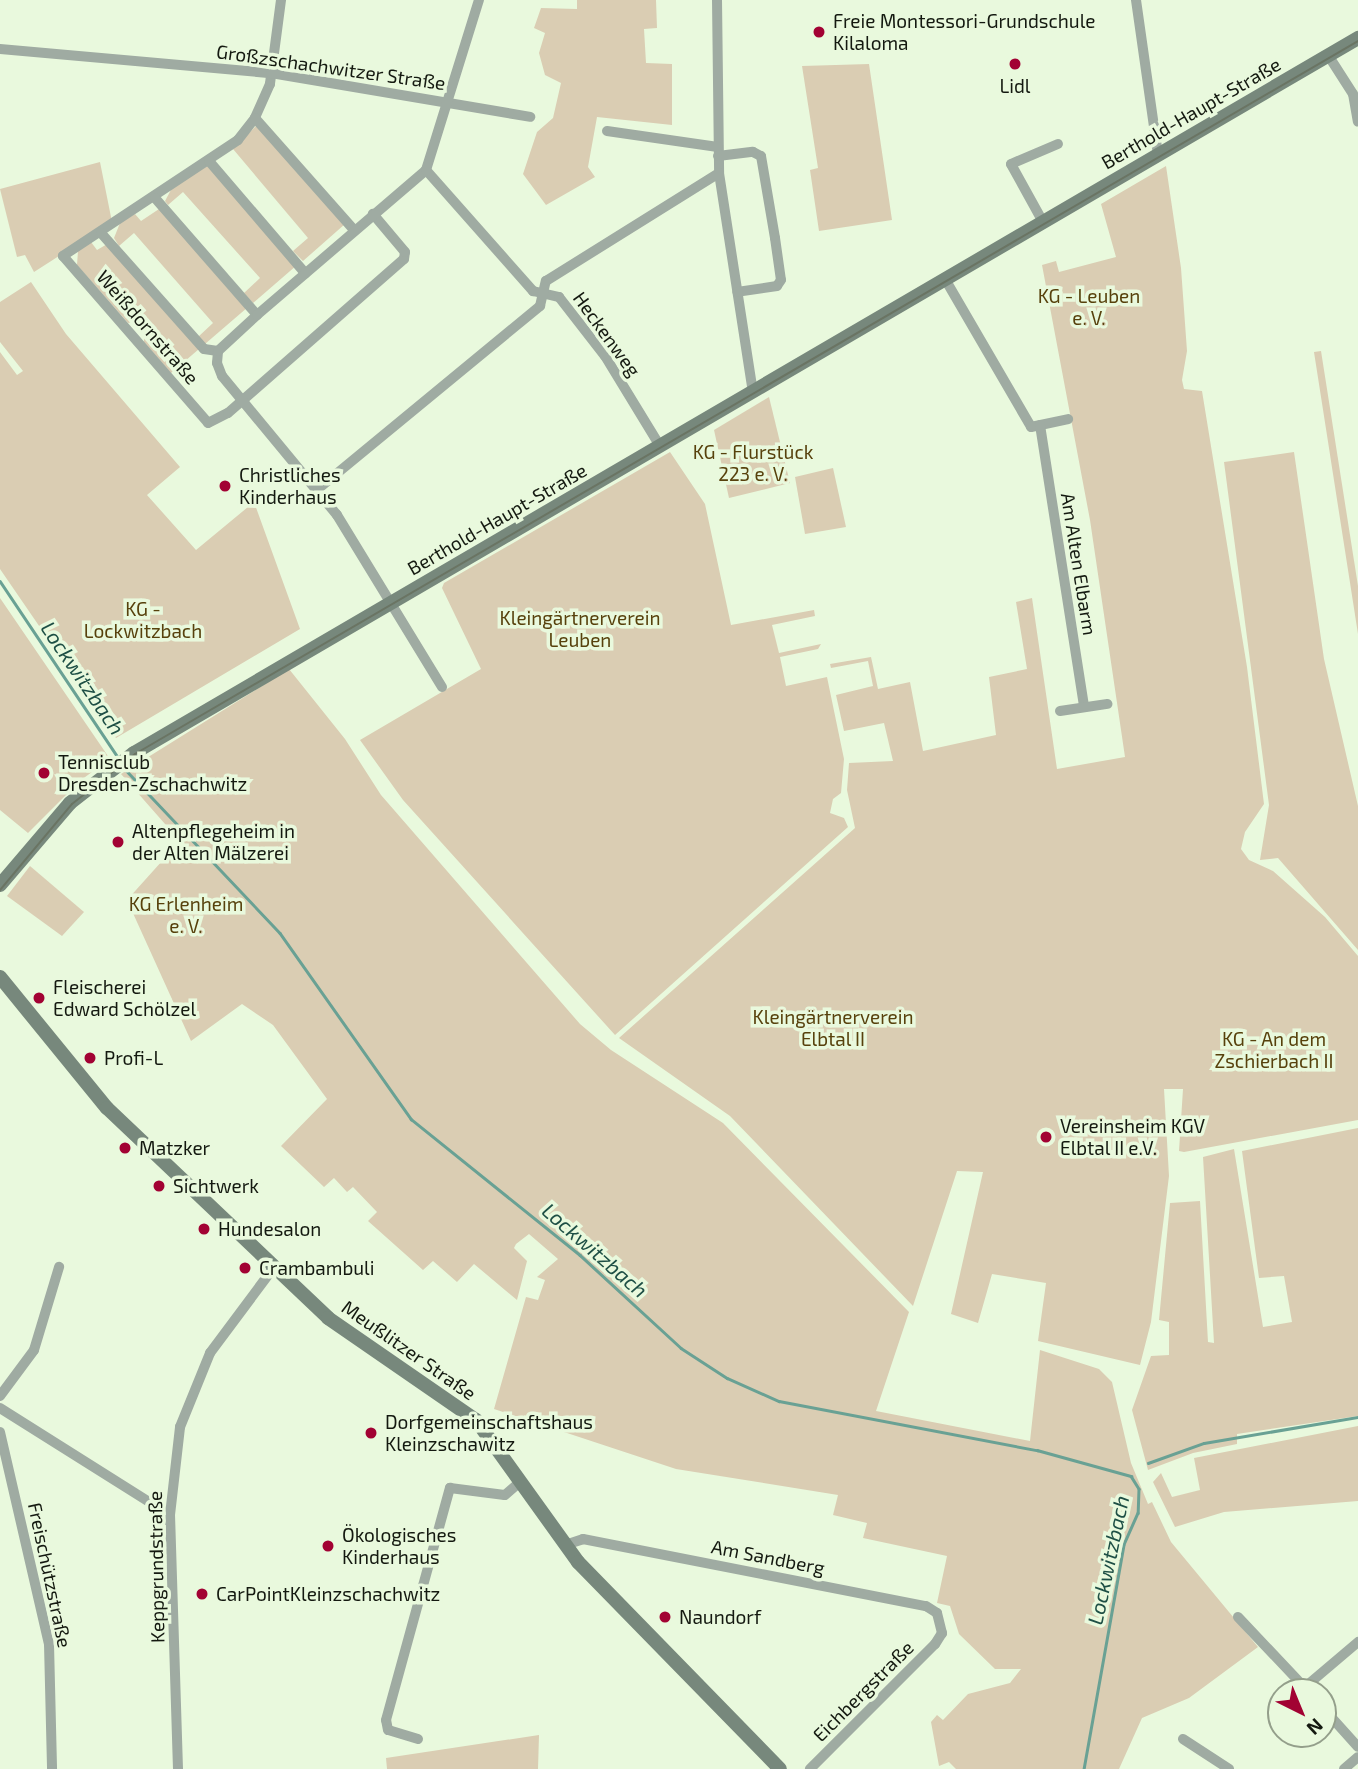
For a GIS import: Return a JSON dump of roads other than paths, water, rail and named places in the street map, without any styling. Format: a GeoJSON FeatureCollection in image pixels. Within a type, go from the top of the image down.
{"type":"FeatureCollection","features":[{"type":"Feature","properties":{"kind":"street","name":"Weißdornstraße"},"geometry":{"type":"LineString","coordinates":[[281,0],[271,73],[255,118],[238,140],[155,198],[64,256],[208,423],[242,400],[404,259],[405,251],[373,214]]}},
{"type":"Feature","properties":{"kind":"street"},"geometry":{"type":"LineString","coordinates":[[426,170],[450,102],[480,0]]}},
{"type":"Feature","properties":{"kind":"street"},"geometry":{"type":"LineString","coordinates":[[717,0],[719,173],[752,392]]}},
{"type":"Feature","properties":{"kind":"street"},"geometry":{"type":"LineString","coordinates":[[1136,0],[1158,154]]}},
{"type":"Feature","properties":{"kind":"street","name":"Berthold-Haupt-Straße"},"geometry":{"type":"LineString","coordinates":[[0,886],[54,820],[111,768],[134,752],[1358,38]]}},
{"type":"Feature","properties":{"kind":"street","name":"Großzschachwitzer Straße"},"geometry":{"type":"LineString","coordinates":[[0,49],[271,73],[530,117]]}},
{"type":"Feature","properties":{"kind":"street"},"geometry":{"type":"LineString","coordinates":[[1328,55],[1353,94],[1358,122]]}},
{"type":"Feature","properties":{"kind":"street"},"geometry":{"type":"LineString","coordinates":[[255,118],[354,230]]}},
{"type":"Feature","properties":{"kind":"street"},"geometry":{"type":"LineString","coordinates":[[607,131],[718,151],[754,152],[761,156],[781,280],[777,286],[737,292]]}},
{"type":"Feature","properties":{"kind":"street"},"geometry":{"type":"LineString","coordinates":[[1043,222],[1011,164],[1058,144]]}},
{"type":"Feature","properties":{"kind":"street"},"geometry":{"type":"LineString","coordinates":[[209,161],[305,273]]}},
{"type":"Feature","properties":{"kind":"street","name":"Weißdornstraße"},"geometry":{"type":"LineString","coordinates":[[218,351],[257,314],[426,170]]}},
{"type":"Feature","properties":{"kind":"street","name":"Heckenweg"},"geometry":{"type":"LineString","coordinates":[[426,170],[533,291],[559,298],[605,356],[660,446]]}},
{"type":"Feature","properties":{"kind":"street"},"geometry":{"type":"LineString","coordinates":[[318,489],[513,330],[546,295],[546,281],[719,173]]}},
{"type":"Feature","properties":{"kind":"street"},"geometry":{"type":"LineString","coordinates":[[155,198],[257,314]]}},
{"type":"Feature","properties":{"kind":"street","name":"Weißdornstraße"},"geometry":{"type":"LineString","coordinates":[[101,233],[195,340],[204,349],[218,351]]}},
{"type":"Feature","properties":{"kind":"street"},"geometry":{"type":"LineString","coordinates":[[946,279],[1031,427],[1068,419]]}},
{"type":"Feature","properties":{"kind":"street","name":"Weißdornstraße"},"geometry":{"type":"LineString","coordinates":[[218,351],[222,376],[318,489],[442,687]]}},
{"type":"Feature","properties":{"kind":"street","name":"Am Alten Elbarm"},"geometry":{"type":"LineString","coordinates":[[1040,425],[1084,707]]}},
{"type":"Feature","properties":{"kind":"street"},"geometry":{"type":"LineString","coordinates":[[1060,711],[1107,704]]}},
{"type":"Feature","properties":{"kind":"street","name":"Meußlitzer Straße"},"geometry":{"type":"LineString","coordinates":[[0,977],[107,1108],[274,1267],[348,1335],[466,1411],[565,1545],[780,1769]]}},
{"type":"Feature","properties":{"kind":"street"},"geometry":{"type":"LineString","coordinates":[[0,1396],[34,1350],[59,1267]]}},
{"type":"Feature","properties":{"kind":"street","name":"Keppgrundstraße"},"geometry":{"type":"LineString","coordinates":[[178,1769],[170,1516],[180,1427],[196,1381],[224,1330],[274,1267]]}},
{"type":"Feature","properties":{"kind":"street"},"geometry":{"type":"LineString","coordinates":[[0,1408],[170,1516]]}},
{"type":"Feature","properties":{"kind":"street","name":"Freischützstraße"},"geometry":{"type":"LineString","coordinates":[[0,1432],[49,1644],[52,1769]]}},
{"type":"Feature","properties":{"kind":"street"},"geometry":{"type":"LineString","coordinates":[[418,1739],[387,1730],[386,1720],[450,1488],[505,1494],[520,1481]]}},
{"type":"Feature","properties":{"kind":"street","name":"Am Sandberg"},"geometry":{"type":"LineString","coordinates":[[565,1545],[583,1539],[926,1606],[937,1613],[940,1637]]}},
{"type":"Feature","properties":{"kind":"street"},"geometry":{"type":"LineString","coordinates":[[1238,1617],[1296,1678]]}},
{"type":"Feature","properties":{"kind":"street","name":"Eichbergstraße"},"geometry":{"type":"LineString","coordinates":[[810,1769],[940,1637]]}},
{"type":"Feature","properties":{"kind":"street"},"geometry":{"type":"LineString","coordinates":[[1320,1678],[1358,1643]]}},
{"type":"Feature","properties":{"kind":"street"},"geometry":{"type":"LineString","coordinates":[[1337,1724],[1358,1747]]}},
{"type":"Feature","properties":{"kind":"street"},"geometry":{"type":"LineString","coordinates":[[1183,1739],[1230,1769]]}},
{"type":"Feature","properties":{"kind":"street"},"geometry":{"type":"LineString","coordinates":[[1344,1769],[1358,1757]]}},
{"type":"Feature","properties":{"kind":"waterway","name":"Lockwitzbach"},"geometry":{"type":"LineString","coordinates":[[0,581],[119,759]]}},
{"type":"Feature","properties":{"kind":"waterway","name":"Lockwitzbach"},"geometry":{"type":"LineString","coordinates":[[124,768],[280,933],[411,1119],[580,1255],[681,1348],[727,1378],[779,1401],[1037,1450],[1131,1476],[1139,1489],[1138,1513],[1124,1545],[1084,1769]]}},
{"type":"Feature","properties":{"kind":"waterway"},"geometry":{"type":"LineString","coordinates":[[1148,1463],[1204,1443],[1358,1417]]}},
{"type":"Feature","properties":{"kind":"tram line"},"geometry":{"type":"LineString","coordinates":[[0,890],[72,804],[135,754],[1358,41]]}},
{"type":"Feature","properties":{"kind":"place","name":"Freie Montessori-Grundschule Kilaloma"},"geometry":{"type":"Point","coordinates":[819,32]}},
{"type":"Feature","properties":{"kind":"place","name":"Lidl"},"geometry":{"type":"Point","coordinates":[1015,64]}},
{"type":"Feature","properties":{"kind":"place","name":"Christliches Kinderhaus"},"geometry":{"type":"Point","coordinates":[225,486]}},
{"type":"Feature","properties":{"kind":"place","name":"Tennisclub Dresden-Zschachwitz"},"geometry":{"type":"Point","coordinates":[44,773]}},
{"type":"Feature","properties":{"kind":"place","name":"Altenpflegeheim in der Alten Mälzerei"},"geometry":{"type":"Point","coordinates":[118,842]}},
{"type":"Feature","properties":{"kind":"place","name":"Fleischerei Edward Schölzel"},"geometry":{"type":"Point","coordinates":[39,998]}},
{"type":"Feature","properties":{"kind":"place","name":"Profi-L"},"geometry":{"type":"Point","coordinates":[90,1058]}},
{"type":"Feature","properties":{"kind":"place","name":"Vereinsheim KGV Elbtal II e.V."},"geometry":{"type":"Point","coordinates":[1046,1137]}},
{"type":"Feature","properties":{"kind":"place","name":"Matzker"},"geometry":{"type":"Point","coordinates":[125,1148]}},
{"type":"Feature","properties":{"kind":"place","name":"Sichtwerk"},"geometry":{"type":"Point","coordinates":[159,1186]}},
{"type":"Feature","properties":{"kind":"place","name":"Hundesalon"},"geometry":{"type":"Point","coordinates":[204,1229]}},
{"type":"Feature","properties":{"kind":"place","name":"Crambambuli"},"geometry":{"type":"Point","coordinates":[245,1268]}},
{"type":"Feature","properties":{"kind":"place","name":"Dorfgemeinschaftshaus Kleinzschawitz"},"geometry":{"type":"Point","coordinates":[371,1433]}},
{"type":"Feature","properties":{"kind":"place","name":"Ökologisches Kinderhaus"},"geometry":{"type":"Point","coordinates":[328,1546]}},
{"type":"Feature","properties":{"kind":"place","name":"CarPointKleinzschachwitz"},"geometry":{"type":"Point","coordinates":[202,1594]}},
{"type":"Feature","properties":{"kind":"place","name":"Naundorf"},"geometry":{"type":"Point","coordinates":[665,1617]}},
{"type":"Feature","properties":{"kind":"park label","name":"KG - Leuben e. V."},"geometry":{"type":"Point","coordinates":[1089,307]}},
{"type":"Feature","properties":{"kind":"park label","name":"KG - Flurstück 223 e. V."},"geometry":{"type":"Point","coordinates":[753,463]}},
{"type":"Feature","properties":{"kind":"park label","name":"KG - Lockwitzbach"},"geometry":{"type":"Point","coordinates":[143,620]}},
{"type":"Feature","properties":{"kind":"park label","name":"Kleingärtnerverein Leuben"},"geometry":{"type":"Point","coordinates":[580,629]}},
{"type":"Feature","properties":{"kind":"park label","name":"KG Erlenheim e. V."},"geometry":{"type":"Point","coordinates":[186,915]}},
{"type":"Feature","properties":{"kind":"park label","name":"Kleingärtnerverein Elbtal II"},"geometry":{"type":"Point","coordinates":[833,1028]}},
{"type":"Feature","properties":{"kind":"park label","name":"KG - An dem Zschierbach II"},"geometry":{"type":"Point","coordinates":[1274,1050]}}]}
